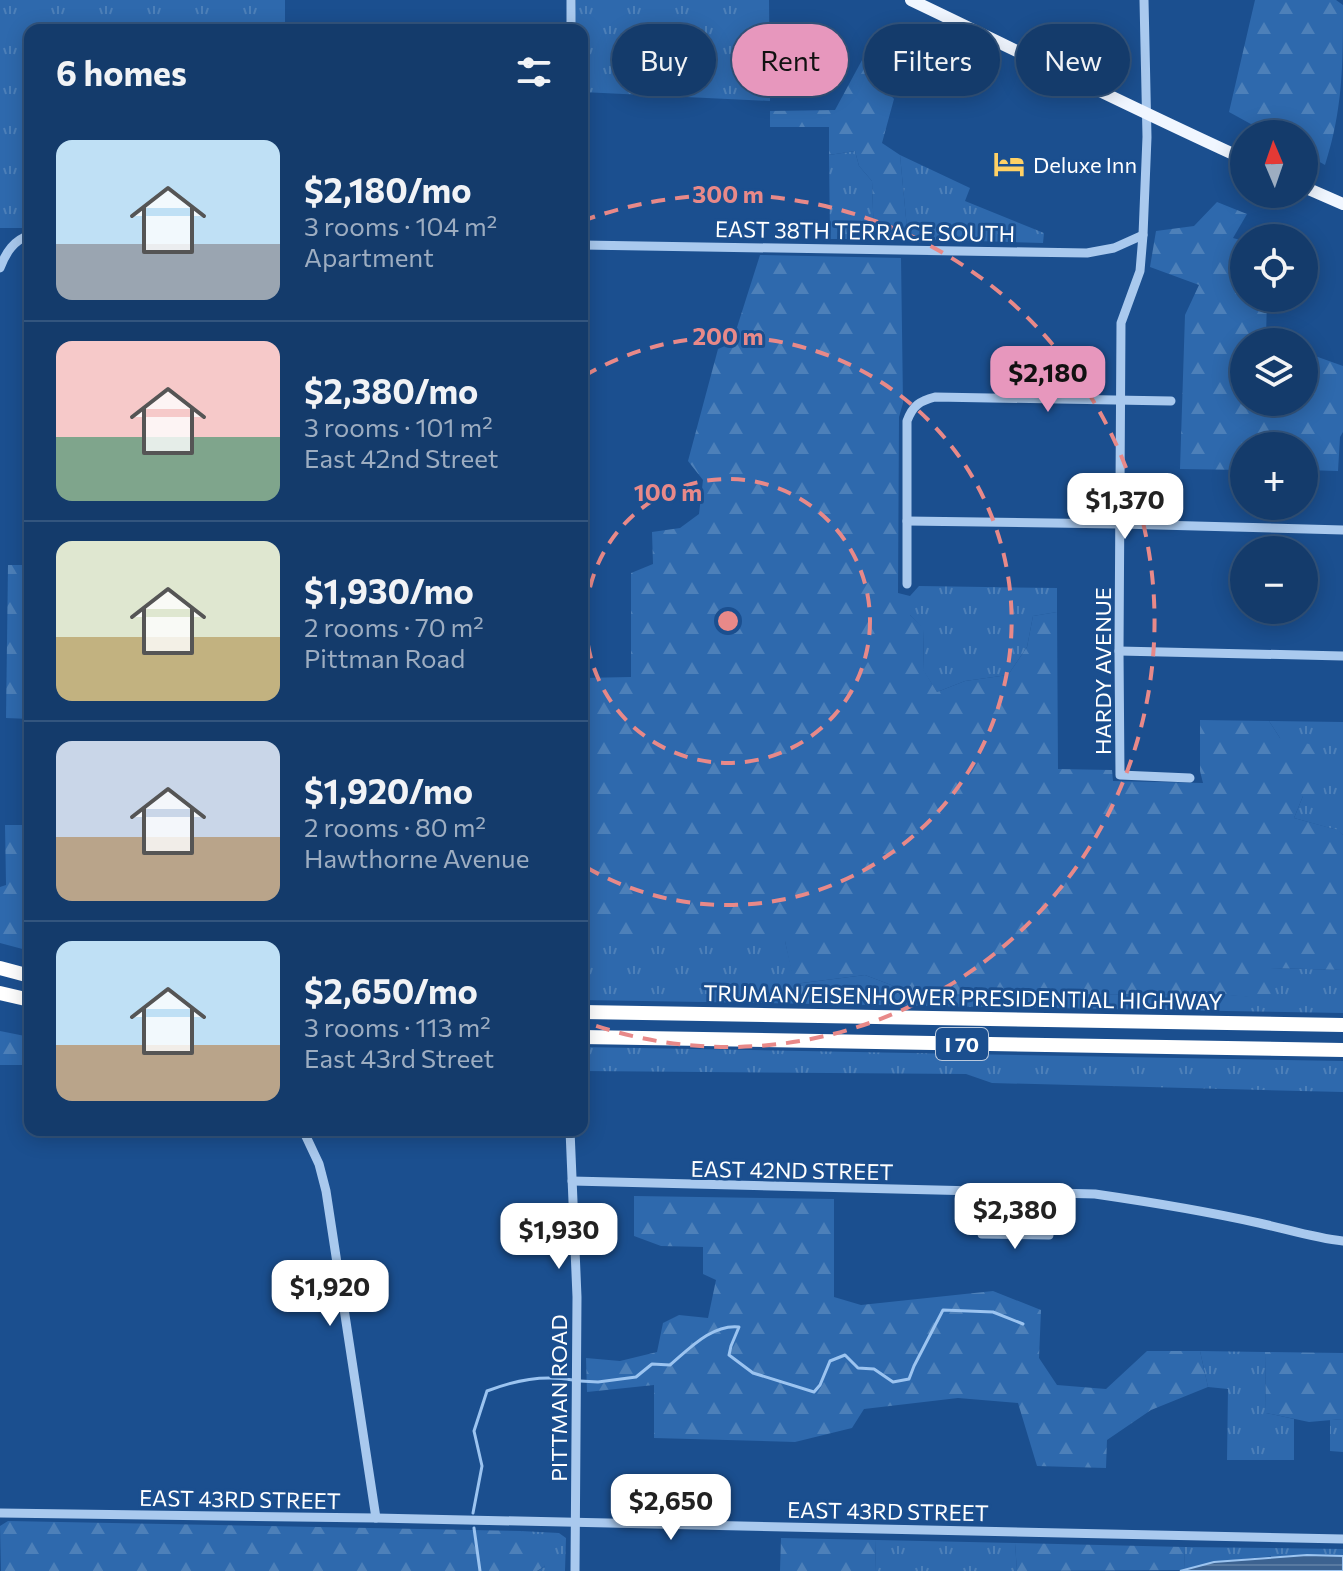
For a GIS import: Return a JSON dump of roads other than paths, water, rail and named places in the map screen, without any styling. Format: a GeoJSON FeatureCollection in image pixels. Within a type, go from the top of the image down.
{"type":"FeatureCollection","features":[{"type":"Feature","properties":{"kind":"highway"},"geometry":{"type":"LineString","coordinates":[[0,968],[24,974]]}},
{"type":"Feature","properties":{"kind":"highway"},"geometry":{"type":"LineString","coordinates":[[0,993],[24,999]]}},
{"type":"Feature","properties":{"kind":"highway","name":"TRUMAN/EISENHOWER PRESIDENTIAL HIGHWAY"},"geometry":{"type":"LineString","coordinates":[[588,1012],[1343,1025]]}},
{"type":"Feature","properties":{"kind":"highway","name":"I 70"},"geometry":{"type":"LineString","coordinates":[[588,1037],[1343,1050]]}},
{"type":"Feature","properties":{"kind":"main road"},"geometry":{"type":"LineString","coordinates":[[911,0],[1230,153]]}},
{"type":"Feature","properties":{"kind":"main road"},"geometry":{"type":"LineString","coordinates":[[1318,193],[1343,204]]}},
{"type":"Feature","properties":{"kind":"street"},"geometry":{"type":"LineString","coordinates":[[571,0],[571,24]]}},
{"type":"Feature","properties":{"kind":"street","name":"HARDY AVENUE"},"geometry":{"type":"LineString","coordinates":[[1144,0],[1147,115],[1143,235],[1140,271],[1121,323],[1120,775],[1190,778]]}},
{"type":"Feature","properties":{"kind":"street","name":"EAST 38TH TERRACE SOUTH"},"geometry":{"type":"LineString","coordinates":[[588,245],[1087,253],[1114,248],[1143,235]]}},
{"type":"Feature","properties":{"kind":"street"},"geometry":{"type":"LineString","coordinates":[[0,268],[13,245],[24,238]]}},
{"type":"Feature","properties":{"kind":"street"},"geometry":{"type":"LineString","coordinates":[[907,584],[907,421],[911,409],[920,401],[935,397],[1171,401]]}},
{"type":"Feature","properties":{"kind":"street"},"geometry":{"type":"LineString","coordinates":[[907,521],[1343,530]]}},
{"type":"Feature","properties":{"kind":"street"},"geometry":{"type":"LineString","coordinates":[[1119,651],[1343,656]]}},
{"type":"Feature","properties":{"kind":"street"},"geometry":{"type":"LineString","coordinates":[[306,1136],[319,1164],[326,1191],[376,1518]]}},
{"type":"Feature","properties":{"kind":"street","name":"PITTMAN ROAD"},"geometry":{"type":"LineString","coordinates":[[570,1136],[577,1297],[575,1571]]}},
{"type":"Feature","properties":{"kind":"street","name":"EAST 42ND STREET"},"geometry":{"type":"LineString","coordinates":[[572,1181],[1095,1194],[1162,1203],[1343,1241]]}},
{"type":"Feature","properties":{"kind":"street"},"geometry":{"type":"LineString","coordinates":[[980,1192],[982,1234],[1049,1235],[1053,1193]]}},
{"type":"Feature","properties":{"kind":"street","name":"EAST 43RD STREET"},"geometry":{"type":"LineString","coordinates":[[0,1513],[1343,1539]]}},
{"type":"Feature","properties":{"kind":"waterway"},"geometry":{"type":"LineString","coordinates":[[580,1381],[636,1377],[652,1364],[670,1365],[710,1333],[739,1327],[729,1355],[753,1373],[814,1392],[830,1361],[845,1355],[858,1368],[874,1369],[893,1382],[909,1379],[943,1310],[993,1312],[1023,1324]]}},
{"type":"Feature","properties":{"kind":"waterway"},"geometry":{"type":"LineString","coordinates":[[473,1513],[482,1466],[474,1431],[487,1391],[529,1380],[573,1380]]}},
{"type":"Feature","properties":{"kind":"waterway"},"geometry":{"type":"LineString","coordinates":[[474,1528],[480,1571]]}},
{"type":"Feature","properties":{"kind":"place","name":"Deluxe Inn"},"geometry":{"type":"Point","coordinates":[1009,164]}}]}
